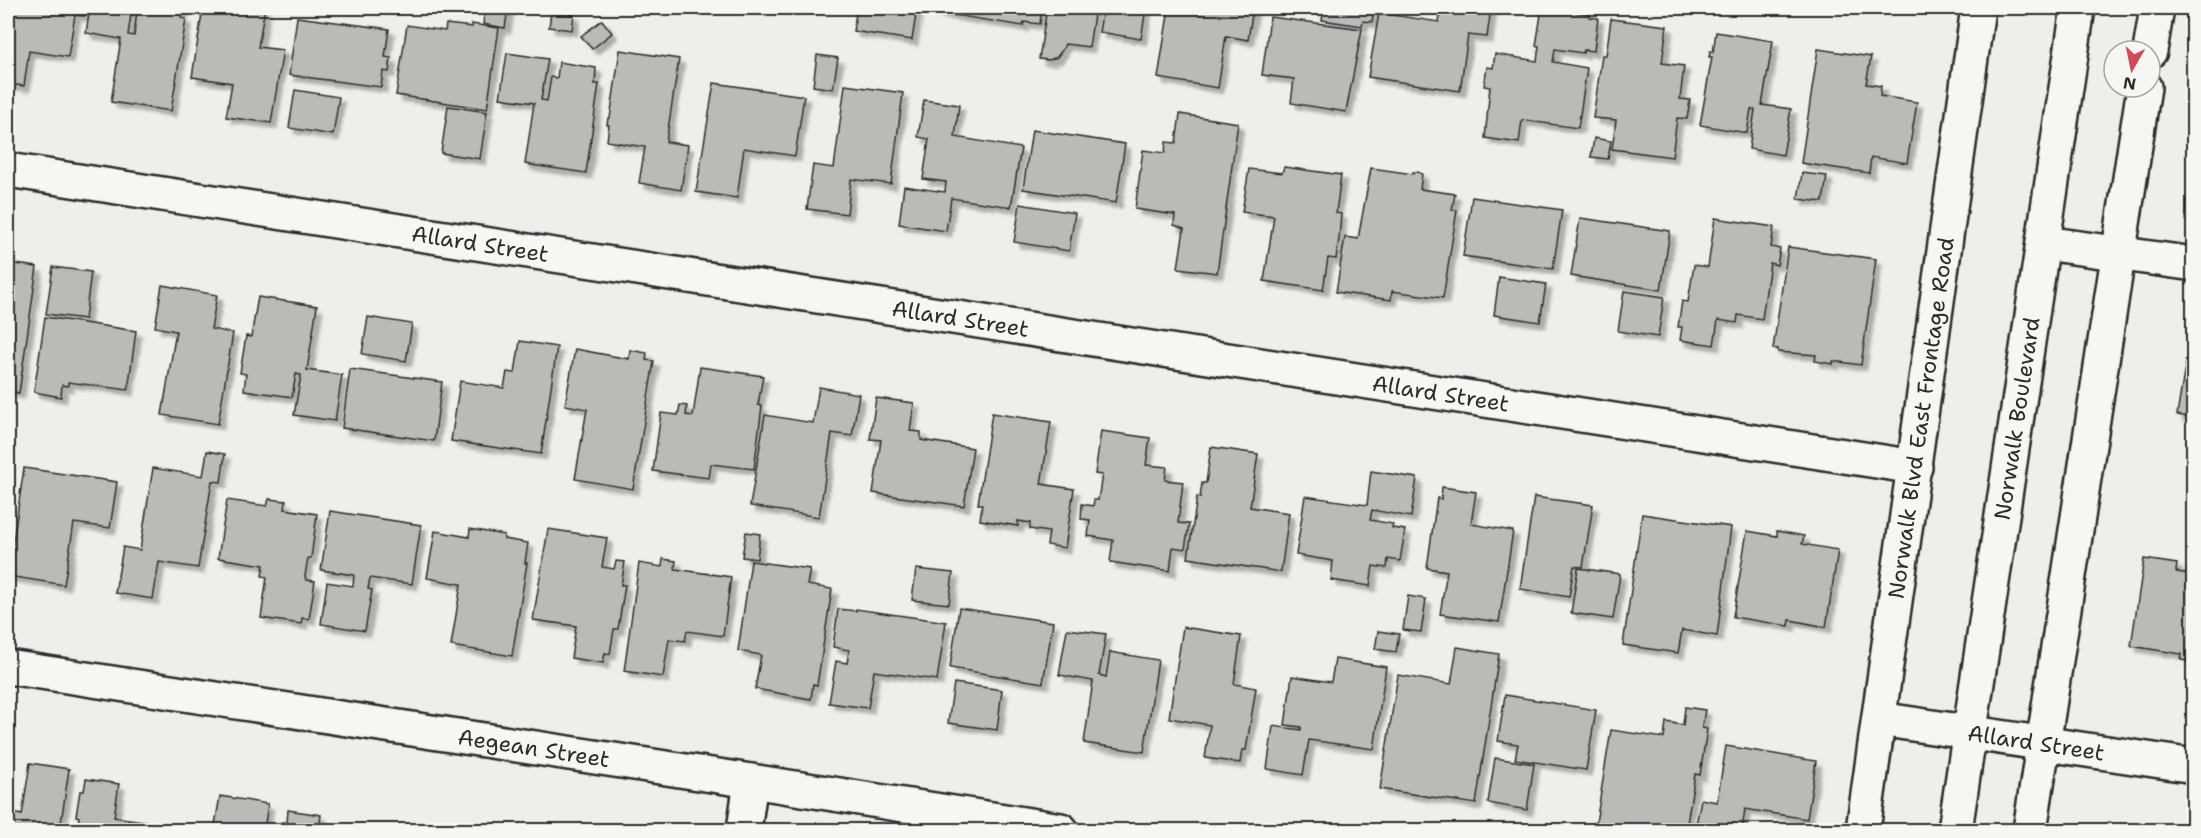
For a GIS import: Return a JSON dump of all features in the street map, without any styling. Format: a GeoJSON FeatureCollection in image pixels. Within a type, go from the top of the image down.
{"type":"FeatureCollection","features":[{"type":"Feature","properties":{"kind":"street","name":"Norwalk Blvd East Frontage Road"},"geometry":{"type":"LineString","coordinates":[[1863,831],[1978,8]]}},
{"type":"Feature","properties":{"kind":"street","name":"Norwalk Boulevard"},"geometry":{"type":"LineString","coordinates":[[1955,831],[2078,8]]}},
{"type":"Feature","properties":{"kind":"street"},"geometry":{"type":"LineString","coordinates":[[2152,39],[2157,8]]}},
{"type":"Feature","properties":{"kind":"street"},"geometry":{"type":"LineString","coordinates":[[2030,831],[2142,99]]}},
{"type":"Feature","properties":{"kind":"street","name":"Allard Street"},"geometry":{"type":"LineString","coordinates":[[8,170],[1915,467]]}},
{"type":"Feature","properties":{"kind":"street"},"geometry":{"type":"LineString","coordinates":[[2044,243],[2193,264]]}},
{"type":"Feature","properties":{"kind":"street","name":"Aegean Street"},"geometry":{"type":"LineString","coordinates":[[8,667],[751,780],[1061,831]]}},
{"type":"Feature","properties":{"kind":"street","name":"Allard Street"},"geometry":{"type":"LineString","coordinates":[[1879,719],[2193,766]]}},
{"type":"Feature","properties":{"kind":"street"},"geometry":{"type":"LineString","coordinates":[[744,831],[751,780]]}},
{"type":"Feature","properties":{"kind":"building"},"geometry":{"type":"Polygon","coordinates":[[[8,8],[85,8],[84,16],[75,15],[68,57],[29,51],[24,86],[8,84],[8,8]]]}},
{"type":"Feature","properties":{"kind":"building"},"geometry":{"type":"Polygon","coordinates":[[[90,8],[132,8],[128,35],[134,36],[137,11],[142,12],[143,8],[183,8],[181,18],[186,19],[171,111],[111,102],[121,39],[86,33],[90,8]]]}},
{"type":"Feature","properties":{"kind":"building"},"geometry":{"type":"Polygon","coordinates":[[[203,8],[265,8],[258,47],[283,50],[271,123],[226,117],[232,83],[192,77],[203,8]]]}},
{"type":"Feature","properties":{"kind":"building"},"geometry":{"type":"Polygon","coordinates":[[[485,8],[508,8],[505,28],[483,24],[485,8]]]}},
{"type":"Feature","properties":{"kind":"building"},"geometry":{"type":"Polygon","coordinates":[[[857,8],[917,8],[912,40],[853,31],[857,8]]]}},
{"type":"Feature","properties":{"kind":"building"},"geometry":{"type":"Polygon","coordinates":[[[936,8],[1042,8],[1040,24],[1024,22],[1023,26],[935,12],[936,8]]]}},
{"type":"Feature","properties":{"kind":"building"},"geometry":{"type":"Polygon","coordinates":[[[1047,8],[1095,8],[1089,47],[1065,44],[1057,57],[1049,60],[1039,59],[1047,8]]]}},
{"type":"Feature","properties":{"kind":"building"},"geometry":{"type":"Polygon","coordinates":[[[1095,8],[1146,8],[1141,39],[1099,32],[1103,9],[1095,8]]]}},
{"type":"Feature","properties":{"kind":"building"},"geometry":{"type":"Polygon","coordinates":[[[1169,8],[1253,8],[1248,40],[1226,36],[1218,88],[1158,78],[1169,8]]]}},
{"type":"Feature","properties":{"kind":"building"},"geometry":{"type":"Polygon","coordinates":[[[1324,8],[1374,8],[1372,22],[1363,21],[1362,26],[1322,20],[1324,8]]]}},
{"type":"Feature","properties":{"kind":"building"},"geometry":{"type":"Polygon","coordinates":[[[1441,8],[1491,8],[1487,37],[1468,35],[1460,91],[1368,77],[1379,13],[1439,22],[1441,8]]]}},
{"type":"Feature","properties":{"kind":"building"},"geometry":{"type":"Polygon","coordinates":[[[1542,8],[1589,14],[1589,17],[1598,18],[1594,51],[1584,50],[1583,53],[1555,49],[1553,62],[1587,68],[1578,128],[1522,120],[1519,143],[1485,138],[1490,87],[1484,86],[1487,67],[1493,68],[1495,54],[1537,61],[1539,46],[1536,46],[1542,8]]]}},
{"type":"Feature","properties":{"kind":"building"},"geometry":{"type":"Polygon","coordinates":[[[551,12],[574,15],[572,30],[549,27],[551,12]]]}},
{"type":"Feature","properties":{"kind":"building"},"geometry":{"type":"Polygon","coordinates":[[[297,17],[389,29],[385,57],[391,58],[389,72],[383,71],[381,87],[289,75],[297,17]]]}},
{"type":"Feature","properties":{"kind":"building"},"geometry":{"type":"Polygon","coordinates":[[[1270,17],[1362,29],[1346,112],[1291,103],[1294,79],[1262,75],[1270,17]]]}},
{"type":"Feature","properties":{"kind":"building"},"geometry":{"type":"Polygon","coordinates":[[[1611,19],[1667,26],[1662,63],[1684,66],[1680,99],[1690,100],[1687,119],[1677,118],[1672,157],[1612,149],[1616,120],[1593,118],[1602,55],[1606,55],[1611,19]]]}},
{"type":"Feature","properties":{"kind":"building"},"geometry":{"type":"Polygon","coordinates":[[[602,20],[612,33],[592,49],[581,36],[602,20]]]}},
{"type":"Feature","properties":{"kind":"building"},"geometry":{"type":"Polygon","coordinates":[[[446,24],[472,27],[472,24],[499,28],[487,109],[396,95],[407,25],[445,31],[446,24]]]}},
{"type":"Feature","properties":{"kind":"building"},"geometry":{"type":"Polygon","coordinates":[[[1716,32],[1773,41],[1762,105],[1791,109],[1783,155],[1749,149],[1755,110],[1751,109],[1747,133],[1700,125],[1712,57],[1709,57],[1710,51],[1713,52],[1716,32]]]}},
{"type":"Feature","properties":{"kind":"building"},"geometry":{"type":"Polygon","coordinates":[[[1818,49],[1871,57],[1866,84],[1881,86],[1880,96],[1917,102],[1907,163],[1871,157],[1869,173],[1801,163],[1818,49]]]}},
{"type":"Feature","properties":{"kind":"building"},"geometry":{"type":"Polygon","coordinates":[[[620,50],[679,59],[666,142],[688,145],[681,190],[639,183],[645,147],[607,141],[608,118],[610,118],[620,50]]]}},
{"type":"Feature","properties":{"kind":"building"},"geometry":{"type":"Polygon","coordinates":[[[507,53],[548,59],[541,100],[547,101],[551,77],[557,78],[559,62],[596,68],[595,84],[599,84],[586,173],[525,164],[534,103],[500,98],[507,53]]]}},
{"type":"Feature","properties":{"kind":"building"},"geometry":{"type":"Polygon","coordinates":[[[817,55],[838,58],[833,89],[813,86],[817,55]]]}},
{"type":"Feature","properties":{"kind":"building"},"geometry":{"type":"Polygon","coordinates":[[[714,83],[804,96],[795,156],[744,148],[737,198],[696,192],[714,83]]]}},
{"type":"Feature","properties":{"kind":"building"},"geometry":{"type":"Polygon","coordinates":[[[845,85],[903,93],[891,184],[851,179],[847,214],[807,209],[813,165],[834,168],[845,85]]]}},
{"type":"Feature","properties":{"kind":"building"},"geometry":{"type":"Polygon","coordinates":[[[295,90],[339,97],[333,135],[289,128],[295,90]]]}},
{"type":"Feature","properties":{"kind":"building"},"geometry":{"type":"Polygon","coordinates":[[[924,100],[959,105],[955,137],[1021,148],[1011,207],[951,198],[946,231],[899,224],[904,186],[945,192],[946,182],[923,179],[929,139],[918,137],[924,100]]]}},
{"type":"Feature","properties":{"kind":"building"},"geometry":{"type":"Polygon","coordinates":[[[448,106],[487,112],[480,159],[441,153],[448,106]]]}},
{"type":"Feature","properties":{"kind":"building"},"geometry":{"type":"Polygon","coordinates":[[[1180,114],[1238,123],[1217,273],[1178,268],[1184,229],[1174,225],[1175,215],[1135,209],[1143,150],[1165,153],[1166,142],[1176,143],[1180,114]]]}},
{"type":"Feature","properties":{"kind":"building"},"geometry":{"type":"Polygon","coordinates":[[[1032,130],[1125,144],[1116,203],[1023,189],[1032,130]]]}},
{"type":"Feature","properties":{"kind":"building"},"geometry":{"type":"Polygon","coordinates":[[[1594,138],[1611,141],[1608,159],[1591,157],[1594,138]]]}},
{"type":"Feature","properties":{"kind":"building"},"geometry":{"type":"Polygon","coordinates":[[[1284,167],[1341,175],[1336,213],[1341,214],[1336,259],[1328,258],[1323,290],[1264,281],[1274,216],[1242,212],[1249,169],[1282,173],[1284,167]]]}},
{"type":"Feature","properties":{"kind":"building"},"geometry":{"type":"Polygon","coordinates":[[[1371,168],[1413,174],[1413,172],[1418,172],[1422,174],[1420,189],[1455,194],[1452,210],[1457,210],[1443,298],[1392,291],[1391,300],[1336,292],[1345,237],[1358,239],[1371,168]]]}},
{"type":"Feature","properties":{"kind":"building"},"geometry":{"type":"Polygon","coordinates":[[[1802,173],[1827,176],[1823,202],[1798,199],[1802,173]]]}},
{"type":"Feature","properties":{"kind":"building"},"geometry":{"type":"Polygon","coordinates":[[[1472,197],[1562,210],[1553,269],[1463,256],[1472,197]]]}},
{"type":"Feature","properties":{"kind":"building"},"geometry":{"type":"Polygon","coordinates":[[[1020,204],[1075,213],[1069,251],[1014,242],[1020,204]]]}},
{"type":"Feature","properties":{"kind":"building"},"geometry":{"type":"Polygon","coordinates":[[[1580,218],[1670,231],[1661,290],[1571,276],[1580,218]]]}},
{"type":"Feature","properties":{"kind":"building"},"geometry":{"type":"Polygon","coordinates":[[[1715,218],[1774,227],[1771,247],[1780,249],[1777,265],[1770,263],[1762,319],[1738,315],[1737,323],[1718,320],[1714,345],[1680,340],[1682,327],[1678,327],[1682,301],[1688,302],[1694,265],[1708,267],[1715,218]]]}},
{"type":"Feature","properties":{"kind":"building"},"geometry":{"type":"Polygon","coordinates":[[[1788,247],[1876,259],[1861,365],[1815,361],[1816,355],[1778,352],[1778,349],[1773,349],[1788,247]]]}},
{"type":"Feature","properties":{"kind":"building"},"geometry":{"type":"Polygon","coordinates":[[[8,263],[37,267],[19,393],[8,391],[8,263]]]}},
{"type":"Feature","properties":{"kind":"building"},"geometry":{"type":"Polygon","coordinates":[[[53,267],[91,272],[85,319],[46,314],[53,267]]]}},
{"type":"Feature","properties":{"kind":"building"},"geometry":{"type":"Polygon","coordinates":[[[1499,277],[1546,284],[1540,322],[1494,315],[1499,277]]]}},
{"type":"Feature","properties":{"kind":"building"},"geometry":{"type":"Polygon","coordinates":[[[162,285],[217,295],[211,329],[233,333],[218,424],[162,415],[176,331],[155,327],[162,285]]]}},
{"type":"Feature","properties":{"kind":"building"},"geometry":{"type":"Polygon","coordinates":[[[1624,291],[1664,297],[1658,337],[1618,331],[1624,291]]]}},
{"type":"Feature","properties":{"kind":"building"},"geometry":{"type":"Polygon","coordinates":[[[258,297],[317,306],[307,370],[342,375],[335,421],[294,415],[301,375],[296,374],[292,397],[244,390],[246,374],[240,373],[246,336],[251,337],[258,297]]]}},
{"type":"Feature","properties":{"kind":"building"},"geometry":{"type":"Polygon","coordinates":[[[45,317],[136,331],[128,390],[68,382],[68,386],[62,385],[61,397],[34,392],[45,317]]]}},
{"type":"Feature","properties":{"kind":"building"},"geometry":{"type":"Polygon","coordinates":[[[368,317],[412,324],[406,361],[362,354],[368,317]]]}},
{"type":"Feature","properties":{"kind":"building"},"geometry":{"type":"Polygon","coordinates":[[[520,341],[557,347],[541,454],[451,441],[460,381],[504,388],[507,372],[515,373],[520,341]]]}},
{"type":"Feature","properties":{"kind":"building"},"geometry":{"type":"Polygon","coordinates":[[[575,349],[629,359],[630,350],[647,353],[646,360],[654,361],[633,489],[575,479],[587,409],[565,405],[575,349]]]}},
{"type":"Feature","properties":{"kind":"building"},"geometry":{"type":"Polygon","coordinates":[[[2188,349],[2194,350],[2194,418],[2177,415],[2188,349]]]}},
{"type":"Feature","properties":{"kind":"building"},"geometry":{"type":"Polygon","coordinates":[[[700,367],[763,376],[758,405],[762,406],[754,469],[711,464],[709,478],[653,471],[661,413],[678,415],[680,405],[687,406],[686,415],[693,416],[700,367]]]}},
{"type":"Feature","properties":{"kind":"building"},"geometry":{"type":"Polygon","coordinates":[[[350,369],[442,382],[434,441],[342,428],[350,369]]]}},
{"type":"Feature","properties":{"kind":"building"},"geometry":{"type":"Polygon","coordinates":[[[819,387],[859,394],[852,436],[832,433],[819,517],[750,506],[765,415],[813,423],[819,387]]]}},
{"type":"Feature","properties":{"kind":"building"},"geometry":{"type":"Polygon","coordinates":[[[876,398],[914,403],[910,431],[921,432],[921,440],[973,448],[964,506],[873,493],[881,440],[870,439],[876,398]]]}},
{"type":"Feature","properties":{"kind":"building"},"geometry":{"type":"Polygon","coordinates":[[[992,413],[1051,422],[1041,484],[1074,489],[1065,548],[1047,545],[1049,532],[1030,529],[1030,523],[1018,521],[1018,526],[980,520],[982,504],[978,504],[992,413]]]}},
{"type":"Feature","properties":{"kind":"building"},"geometry":{"type":"Polygon","coordinates":[[[1101,431],[1150,438],[1146,465],[1167,467],[1165,480],[1183,482],[1178,523],[1189,524],[1185,549],[1173,547],[1170,571],[1110,562],[1113,540],[1088,536],[1090,520],[1081,519],[1082,504],[1093,506],[1094,500],[1098,500],[1102,475],[1095,474],[1101,431]]]}},
{"type":"Feature","properties":{"kind":"building"},"geometry":{"type":"Polygon","coordinates":[[[1211,447],[1258,454],[1250,507],[1289,513],[1281,572],[1188,558],[1197,497],[1200,498],[1202,483],[1206,483],[1211,447]]]}},
{"type":"Feature","properties":{"kind":"building"},"geometry":{"type":"Polygon","coordinates":[[[207,451],[225,454],[221,482],[212,481],[198,568],[159,562],[153,599],[115,593],[123,547],[140,550],[153,468],[203,476],[207,451]]]}},
{"type":"Feature","properties":{"kind":"building"},"geometry":{"type":"Polygon","coordinates":[[[24,468],[117,482],[110,528],[74,523],[64,585],[8,576],[24,468]]]}},
{"type":"Feature","properties":{"kind":"building"},"geometry":{"type":"Polygon","coordinates":[[[1371,471],[1417,478],[1411,517],[1372,510],[1370,520],[1393,524],[1392,528],[1405,530],[1400,561],[1388,559],[1387,568],[1373,566],[1370,586],[1331,580],[1333,561],[1296,555],[1305,496],[1367,505],[1371,471]]]}},
{"type":"Feature","properties":{"kind":"building"},"geometry":{"type":"Polygon","coordinates":[[[1442,487],[1476,492],[1471,524],[1513,531],[1499,622],[1440,614],[1447,571],[1427,568],[1437,498],[1441,499],[1442,487]]]}},
{"type":"Feature","properties":{"kind":"building"},"geometry":{"type":"Polygon","coordinates":[[[1534,497],[1593,505],[1583,567],[1574,566],[1569,597],[1520,589],[1534,497]]]}},
{"type":"Feature","properties":{"kind":"building"},"geometry":{"type":"Polygon","coordinates":[[[269,499],[286,501],[285,509],[317,514],[311,558],[308,558],[305,576],[306,580],[315,581],[309,619],[302,618],[301,624],[261,618],[267,577],[262,576],[264,565],[218,558],[227,500],[267,506],[269,499]]]}},
{"type":"Feature","properties":{"kind":"building"},"geometry":{"type":"Polygon","coordinates":[[[330,511],[421,525],[412,584],[370,578],[368,589],[372,590],[365,631],[321,624],[327,582],[353,586],[354,575],[321,570],[330,511]]]}},
{"type":"Feature","properties":{"kind":"building"},"geometry":{"type":"Polygon","coordinates":[[[1642,514],[1731,527],[1717,636],[1682,630],[1678,653],[1623,645],[1642,514]]]}},
{"type":"Feature","properties":{"kind":"building"},"geometry":{"type":"Polygon","coordinates":[[[470,529],[504,535],[504,539],[528,543],[525,563],[527,563],[512,656],[451,646],[461,584],[427,578],[435,531],[469,537],[470,529]]]}},
{"type":"Feature","properties":{"kind":"building"},"geometry":{"type":"Polygon","coordinates":[[[548,529],[607,538],[602,567],[614,569],[616,561],[625,562],[621,585],[625,585],[618,629],[614,629],[610,654],[605,653],[603,663],[571,658],[576,626],[533,620],[548,529]]]}},
{"type":"Feature","properties":{"kind":"building"},"geometry":{"type":"Polygon","coordinates":[[[1747,531],[1777,536],[1777,531],[1804,536],[1802,544],[1838,550],[1826,627],[1790,620],[1789,626],[1733,617],[1747,531]]]}},
{"type":"Feature","properties":{"kind":"building"},"geometry":{"type":"Polygon","coordinates":[[[746,532],[760,534],[757,559],[742,557],[746,532]]]}},
{"type":"Feature","properties":{"kind":"building"},"geometry":{"type":"Polygon","coordinates":[[[663,559],[676,561],[675,569],[731,577],[723,636],[687,631],[685,641],[669,639],[663,677],[624,671],[639,563],[662,567],[663,559]]]}},
{"type":"Feature","properties":{"kind":"building"},"geometry":{"type":"Polygon","coordinates":[[[2144,559],[2177,564],[2176,572],[2194,575],[2194,662],[2181,660],[2182,654],[2131,646],[2144,559]]]}},
{"type":"Feature","properties":{"kind":"building"},"geometry":{"type":"Polygon","coordinates":[[[751,561],[810,569],[807,585],[832,589],[817,685],[813,684],[811,699],[755,689],[761,655],[738,651],[751,561]]]}},
{"type":"Feature","properties":{"kind":"building"},"geometry":{"type":"Polygon","coordinates":[[[1578,568],[1620,574],[1613,619],[1571,613],[1578,568]]]}},
{"type":"Feature","properties":{"kind":"building"},"geometry":{"type":"Polygon","coordinates":[[[916,569],[953,573],[949,604],[912,600],[916,569]]]}},
{"type":"Feature","properties":{"kind":"building"},"geometry":{"type":"Polygon","coordinates":[[[1408,596],[1426,599],[1421,632],[1403,630],[1408,596]]]}},
{"type":"Feature","properties":{"kind":"building"},"geometry":{"type":"Polygon","coordinates":[[[959,608],[1053,622],[1043,683],[950,668],[959,608]]]}},
{"type":"Feature","properties":{"kind":"building"},"geometry":{"type":"Polygon","coordinates":[[[838,609],[856,611],[856,609],[946,622],[937,680],[874,671],[868,708],[829,703],[836,661],[847,663],[849,650],[833,647],[838,609]]]}},
{"type":"Feature","properties":{"kind":"building"},"geometry":{"type":"Polygon","coordinates":[[[1183,627],[1241,636],[1234,684],[1256,688],[1246,750],[1242,750],[1240,763],[1205,758],[1210,725],[1169,718],[1183,627]]]}},
{"type":"Feature","properties":{"kind":"building"},"geometry":{"type":"Polygon","coordinates":[[[1067,629],[1106,634],[1099,675],[1106,677],[1110,652],[1158,660],[1144,752],[1084,743],[1093,681],[1059,675],[1067,629]]]}},
{"type":"Feature","properties":{"kind":"building"},"geometry":{"type":"Polygon","coordinates":[[[1378,631],[1399,634],[1396,652],[1375,649],[1378,631]]]}},
{"type":"Feature","properties":{"kind":"building"},"geometry":{"type":"Polygon","coordinates":[[[1457,647],[1499,654],[1476,804],[1380,789],[1398,675],[1451,684],[1457,647]]]}},
{"type":"Feature","properties":{"kind":"building"},"geometry":{"type":"Polygon","coordinates":[[[1335,659],[1386,667],[1374,749],[1309,740],[1303,775],[1267,769],[1273,726],[1301,730],[1301,727],[1285,725],[1292,676],[1331,682],[1335,659]]]}},
{"type":"Feature","properties":{"kind":"building"},"geometry":{"type":"Polygon","coordinates":[[[954,683],[1002,690],[997,730],[948,723],[954,683]]]}},
{"type":"Feature","properties":{"kind":"building"},"geometry":{"type":"Polygon","coordinates":[[[1505,695],[1596,710],[1586,770],[1515,759],[1518,744],[1498,741],[1505,695]]]}},
{"type":"Feature","properties":{"kind":"building"},"geometry":{"type":"Polygon","coordinates":[[[1685,707],[1705,710],[1702,728],[1707,729],[1700,775],[1695,774],[1686,830],[1657,827],[1657,830],[1642,830],[1596,823],[1611,730],[1664,738],[1666,722],[1683,725],[1685,707]]]}},
{"type":"Feature","properties":{"kind":"building"},"geometry":{"type":"Polygon","coordinates":[[[1726,746],[1816,761],[1807,819],[1745,809],[1742,830],[1695,830],[1701,799],[1717,802],[1726,746]]]}},
{"type":"Feature","properties":{"kind":"building"},"geometry":{"type":"Polygon","coordinates":[[[1495,758],[1534,764],[1527,810],[1488,803],[1495,758]]]}},
{"type":"Feature","properties":{"kind":"building"},"geometry":{"type":"Polygon","coordinates":[[[30,763],[69,769],[60,830],[8,830],[8,812],[22,815],[30,763]]]}},
{"type":"Feature","properties":{"kind":"building"},"geometry":{"type":"Polygon","coordinates":[[[86,779],[119,784],[114,817],[157,823],[156,830],[77,830],[79,817],[76,816],[80,791],[84,791],[86,779]]]}},
{"type":"Feature","properties":{"kind":"building"},"geometry":{"type":"Polygon","coordinates":[[[220,796],[268,804],[264,830],[214,830],[220,796]]]}},
{"type":"Feature","properties":{"kind":"building"},"geometry":{"type":"Polygon","coordinates":[[[288,810],[321,815],[319,830],[280,830],[282,822],[287,823],[288,810]]]}},
{"type":"Feature","properties":{"kind":"building"},"geometry":{"type":"Polygon","coordinates":[[[168,824],[206,830],[167,830],[168,824]]]}}]}
